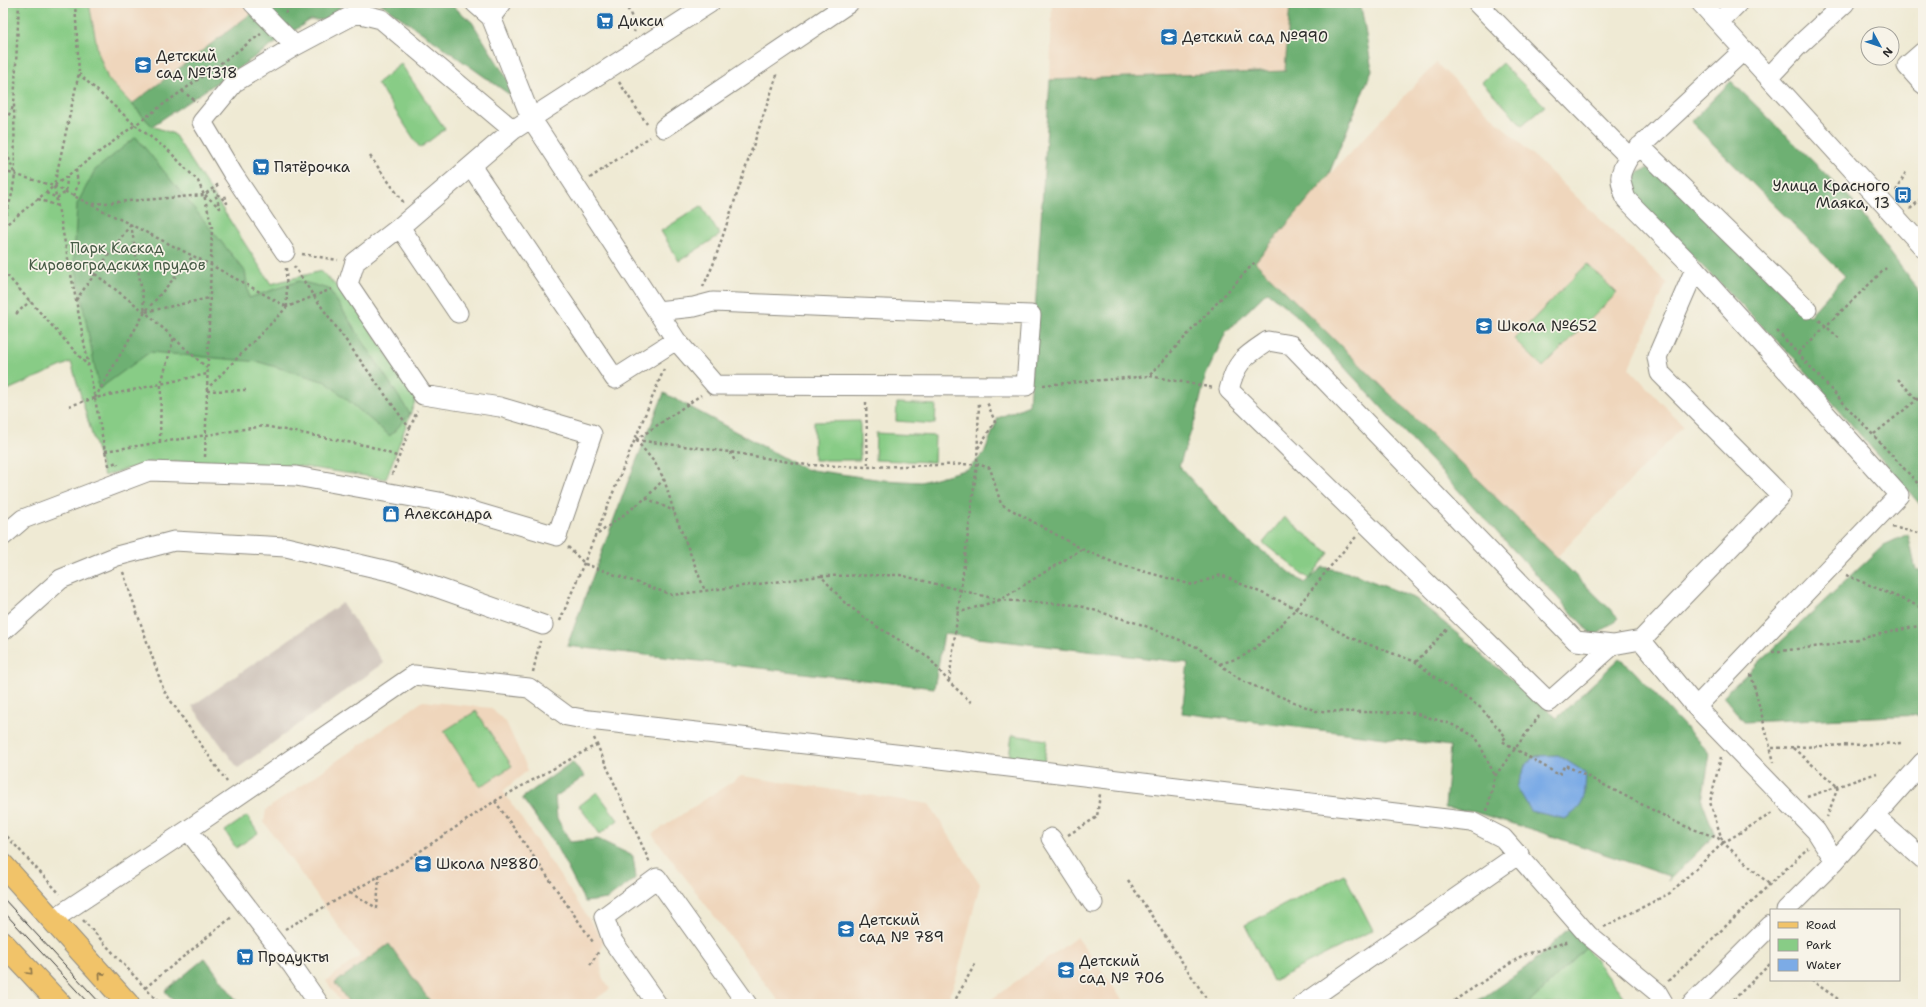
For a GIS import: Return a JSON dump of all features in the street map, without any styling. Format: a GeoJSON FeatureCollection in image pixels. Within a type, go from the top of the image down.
{"type":"FeatureCollection","features":[{"type":"Feature","properties":{"kind":"main road"},"geometry":{"type":"LineString","coordinates":[[3,865],[128,1004]]}},
{"type":"Feature","properties":{"kind":"main road"},"geometry":{"type":"LineString","coordinates":[[3,943],[60,1004]]}},
{"type":"Feature","properties":{"kind":"street"},"geometry":{"type":"LineString","coordinates":[[252,3],[295,46]]}},
{"type":"Feature","properties":{"kind":"street"},"geometry":{"type":"LineString","coordinates":[[475,3],[496,10],[531,118],[657,311],[676,340],[715,385],[1026,386],[1030,315],[713,302],[694,307],[657,311]]}},
{"type":"Feature","properties":{"kind":"street"},"geometry":{"type":"LineString","coordinates":[[3,536],[23,519],[148,471],[296,476],[445,503],[557,536],[592,434],[500,407],[423,395],[348,284],[355,262],[400,226],[513,130],[710,3]]}},
{"type":"Feature","properties":{"kind":"street"},"geometry":{"type":"LineString","coordinates":[[655,131],[849,3]]}},
{"type":"Feature","properties":{"kind":"street"},"geometry":{"type":"LineString","coordinates":[[1478,3],[1635,151],[1807,309]]}},
{"type":"Feature","properties":{"kind":"street"},"geometry":{"type":"LineString","coordinates":[[1701,3],[1770,76],[1923,247]]}},
{"type":"Feature","properties":{"kind":"street"},"geometry":{"type":"LineString","coordinates":[[1719,22],[1738,3]]}},
{"type":"Feature","properties":{"kind":"street"},"geometry":{"type":"LineString","coordinates":[[1770,76],[1845,3]]}},
{"type":"Feature","properties":{"kind":"street"},"geometry":{"type":"LineString","coordinates":[[286,252],[233,174],[202,122],[235,82],[295,46],[357,13],[381,19],[513,130]]}},
{"type":"Feature","properties":{"kind":"street"},"geometry":{"type":"LineString","coordinates":[[1696,707],[1899,495],[1695,269],[1626,198],[1621,185],[1621,171],[1635,151],[1744,50]]}},
{"type":"Feature","properties":{"kind":"street"},"geometry":{"type":"LineString","coordinates":[[1923,52],[1907,66],[1923,84]]}},
{"type":"Feature","properties":{"kind":"street"},"geometry":{"type":"LineString","coordinates":[[471,166],[615,379],[676,340]]}},
{"type":"Feature","properties":{"kind":"street"},"geometry":{"type":"LineString","coordinates":[[400,226],[458,313]]}},
{"type":"Feature","properties":{"kind":"street"},"geometry":{"type":"LineString","coordinates":[[1613,645],[1549,702],[1230,390],[1233,374],[1243,357],[1268,341],[1291,345],[1576,641],[1613,645],[1641,640],[1782,495],[1660,373],[1657,357],[1695,269]]}},
{"type":"Feature","properties":{"kind":"street"},"geometry":{"type":"LineString","coordinates":[[3,631],[61,579],[117,556],[174,542],[286,546],[393,572],[542,626]]}},
{"type":"Feature","properties":{"kind":"street"},"geometry":{"type":"LineString","coordinates":[[1641,640],[1696,707],[1820,837],[1835,861]]}},
{"type":"Feature","properties":{"kind":"street"},"geometry":{"type":"LineString","coordinates":[[52,920],[237,797],[414,675],[529,688],[567,716],[589,720],[941,759],[1472,822],[1503,838],[1519,854],[1588,935],[1661,998]]}},
{"type":"Feature","properties":{"kind":"street"},"geometry":{"type":"LineString","coordinates":[[1787,909],[1835,861],[1923,762]]}},
{"type":"Feature","properties":{"kind":"street"},"geometry":{"type":"LineString","coordinates":[[1875,817],[1923,859]]}},
{"type":"Feature","properties":{"kind":"street"},"geometry":{"type":"LineString","coordinates":[[188,830],[319,1004]]}},
{"type":"Feature","properties":{"kind":"street"},"geometry":{"type":"LineString","coordinates":[[1053,841],[1093,903]]}},
{"type":"Feature","properties":{"kind":"street"},"geometry":{"type":"LineString","coordinates":[[1303,1004],[1519,854]]}},
{"type":"Feature","properties":{"kind":"street"},"geometry":{"type":"LineString","coordinates":[[657,1004],[603,942],[604,918],[657,878],[747,1004]]}},
{"type":"Feature","properties":{"kind":"street"},"geometry":{"type":"LineString","coordinates":[[1692,1004],[1770,926]]}},
{"type":"Feature","properties":{"kind":"path"},"geometry":{"type":"LineString","coordinates":[[3,227],[12,194],[15,175],[14,105],[19,3]]}},
{"type":"Feature","properties":{"kind":"path"},"geometry":{"type":"LineString","coordinates":[[75,3],[79,74],[54,186],[88,366],[106,451],[264,426],[369,446],[399,457]]}},
{"type":"Feature","properties":{"kind":"path"},"geometry":{"type":"LineString","coordinates":[[3,227],[54,186],[135,125],[274,25],[294,3]]}},
{"type":"Feature","properties":{"kind":"path"},"geometry":{"type":"LineString","coordinates":[[694,307],[713,265],[788,44]]}},
{"type":"Feature","properties":{"kind":"path"},"geometry":{"type":"LineString","coordinates":[[606,166],[655,131],[609,68]]}},
{"type":"Feature","properties":{"kind":"path"},"geometry":{"type":"LineString","coordinates":[[79,74],[135,125],[169,151],[198,181],[204,194],[212,227],[205,439]]}},
{"type":"Feature","properties":{"kind":"path"},"geometry":{"type":"LineString","coordinates":[[3,126],[14,105]]}},
{"type":"Feature","properties":{"kind":"path"},"geometry":{"type":"LineString","coordinates":[[3,141],[15,175]]}},
{"type":"Feature","properties":{"kind":"path"},"geometry":{"type":"LineString","coordinates":[[370,156],[391,186]]}},
{"type":"Feature","properties":{"kind":"path"},"geometry":{"type":"LineString","coordinates":[[74,196],[78,184],[76,170]]}},
{"type":"Feature","properties":{"kind":"path"},"geometry":{"type":"LineString","coordinates":[[1894,193],[1907,170]]}},
{"type":"Feature","properties":{"kind":"path"},"geometry":{"type":"LineString","coordinates":[[3,171],[54,186],[92,204],[287,307]]}},
{"type":"Feature","properties":{"kind":"path"},"geometry":{"type":"LineString","coordinates":[[66,192],[67,177]]}},
{"type":"Feature","properties":{"kind":"path"},"geometry":{"type":"LineString","coordinates":[[57,198],[66,192]]}},
{"type":"Feature","properties":{"kind":"path"},"geometry":{"type":"LineString","coordinates":[[46,193],[57,198]]}},
{"type":"Feature","properties":{"kind":"path"},"geometry":{"type":"LineString","coordinates":[[92,204],[204,194]]}},
{"type":"Feature","properties":{"kind":"path"},"geometry":{"type":"LineString","coordinates":[[1909,210],[1923,197]]}},
{"type":"Feature","properties":{"kind":"path"},"geometry":{"type":"LineString","coordinates":[[38,199],[58,206]]}},
{"type":"Feature","properties":{"kind":"path"},"geometry":{"type":"LineString","coordinates":[[1904,204],[1913,214]]}},
{"type":"Feature","properties":{"kind":"path"},"geometry":{"type":"LineString","coordinates":[[76,300],[131,224]]}},
{"type":"Feature","properties":{"kind":"path"},"geometry":{"type":"LineString","coordinates":[[131,224],[145,312]]}},
{"type":"Feature","properties":{"kind":"path"},"geometry":{"type":"LineString","coordinates":[[286,252],[355,262]]}},
{"type":"Feature","properties":{"kind":"path"},"geometry":{"type":"LineString","coordinates":[[286,252],[313,295],[410,429],[386,492]]}},
{"type":"Feature","properties":{"kind":"path"},"geometry":{"type":"LineString","coordinates":[[286,252],[287,307]]}},
{"type":"Feature","properties":{"kind":"path"},"geometry":{"type":"LineString","coordinates":[[95,398],[145,312],[193,256]]}},
{"type":"Feature","properties":{"kind":"path"},"geometry":{"type":"LineString","coordinates":[[1149,376],[1255,262]]}},
{"type":"Feature","properties":{"kind":"path"},"geometry":{"type":"LineString","coordinates":[[1798,353],[1886,268]]}},
{"type":"Feature","properties":{"kind":"path"},"geometry":{"type":"LineString","coordinates":[[3,271],[88,366]]}},
{"type":"Feature","properties":{"kind":"path"},"geometry":{"type":"LineString","coordinates":[[95,274],[145,312],[207,368]]}},
{"type":"Feature","properties":{"kind":"path"},"geometry":{"type":"LineString","coordinates":[[206,391],[287,307],[313,295],[348,284]]}},
{"type":"Feature","properties":{"kind":"path"},"geometry":{"type":"LineString","coordinates":[[145,312],[209,298]]}},
{"type":"Feature","properties":{"kind":"path"},"geometry":{"type":"LineString","coordinates":[[16,314],[30,301]]}},
{"type":"Feature","properties":{"kind":"path"},"geometry":{"type":"LineString","coordinates":[[1807,309],[1840,339]]}},
{"type":"Feature","properties":{"kind":"path"},"geometry":{"type":"LineString","coordinates":[[1776,331],[1874,434],[1923,489]]}},
{"type":"Feature","properties":{"kind":"path"},"geometry":{"type":"LineString","coordinates":[[160,442],[161,384],[174,337]]}},
{"type":"Feature","properties":{"kind":"path"},"geometry":{"type":"LineString","coordinates":[[529,688],[542,626],[556,630],[585,564],[665,368]]}},
{"type":"Feature","properties":{"kind":"path"},"geometry":{"type":"LineString","coordinates":[[69,406],[95,398],[206,374]]}},
{"type":"Feature","properties":{"kind":"path"},"geometry":{"type":"LineString","coordinates":[[1026,386],[1149,376],[1230,390]]}},
{"type":"Feature","properties":{"kind":"path"},"geometry":{"type":"LineString","coordinates":[[1898,379],[1917,400]]}},
{"type":"Feature","properties":{"kind":"path"},"geometry":{"type":"LineString","coordinates":[[636,440],[715,385]]}},
{"type":"Feature","properties":{"kind":"path"},"geometry":{"type":"LineString","coordinates":[[977,449],[995,422],[980,386]]}},
{"type":"Feature","properties":{"kind":"path"},"geometry":{"type":"LineString","coordinates":[[949,682],[976,464],[980,386]]}},
{"type":"Feature","properties":{"kind":"path"},"geometry":{"type":"LineString","coordinates":[[206,391],[248,390]]}},
{"type":"Feature","properties":{"kind":"path"},"geometry":{"type":"LineString","coordinates":[[1874,434],[1923,395]]}},
{"type":"Feature","properties":{"kind":"path"},"geometry":{"type":"LineString","coordinates":[[866,418],[868,467]]}},
{"type":"Feature","properties":{"kind":"path"},"geometry":{"type":"LineString","coordinates":[[636,440],[730,452],[806,465],[868,467],[976,464],[990,468],[1001,504],[1082,549],[1118,564],[1193,585],[1221,575],[1295,608],[1351,638],[1416,662],[1432,675],[1481,708],[1506,737],[1502,741],[1559,775],[1565,765],[1682,825],[1718,838],[1769,884]]}},
{"type":"Feature","properties":{"kind":"path"},"geometry":{"type":"LineString","coordinates":[[636,440],[655,463],[664,479],[674,512],[705,591]]}},
{"type":"Feature","properties":{"kind":"path"},"geometry":{"type":"LineString","coordinates":[[730,452],[736,463]]}},
{"type":"Feature","properties":{"kind":"path"},"geometry":{"type":"LineString","coordinates":[[597,534],[646,498],[664,479]]}},
{"type":"Feature","properties":{"kind":"path"},"geometry":{"type":"LineString","coordinates":[[646,498],[674,512]]}},
{"type":"Feature","properties":{"kind":"path"},"geometry":{"type":"LineString","coordinates":[[1220,664],[1245,655],[1289,617],[1322,574],[1368,525]]}},
{"type":"Feature","properties":{"kind":"path"},"geometry":{"type":"LineString","coordinates":[[1904,530],[1923,534]]}},
{"type":"Feature","properties":{"kind":"path"},"geometry":{"type":"LineString","coordinates":[[557,536],[585,564],[672,595],[821,576],[900,575],[961,589],[1000,600],[1077,605],[1143,625],[1190,644],[1242,681],[1316,711],[1414,713],[1451,724],[1476,737],[1495,776]]}},
{"type":"Feature","properties":{"kind":"path"},"geometry":{"type":"LineString","coordinates":[[957,613],[1000,600],[1082,549]]}},
{"type":"Feature","properties":{"kind":"path"},"geometry":{"type":"LineString","coordinates":[[117,556],[164,691],[237,797]]}},
{"type":"Feature","properties":{"kind":"path"},"geometry":{"type":"LineString","coordinates":[[1830,568],[1923,608]]}},
{"type":"Feature","properties":{"kind":"path"},"geometry":{"type":"LineString","coordinates":[[821,576],[845,603],[876,626],[929,658],[949,682],[973,704]]}},
{"type":"Feature","properties":{"kind":"path"},"geometry":{"type":"LineString","coordinates":[[1416,662],[1460,615]]}},
{"type":"Feature","properties":{"kind":"path"},"geometry":{"type":"LineString","coordinates":[[1774,763],[1772,748],[1746,655],[1830,645],[1923,625]]}},
{"type":"Feature","properties":{"kind":"path"},"geometry":{"type":"LineString","coordinates":[[1483,827],[1495,776],[1549,702]]}},
{"type":"Feature","properties":{"kind":"path"},"geometry":{"type":"LineString","coordinates":[[1724,843],[1710,802],[1725,737]]}},
{"type":"Feature","properties":{"kind":"path"},"geometry":{"type":"LineString","coordinates":[[1772,748],[1903,743]]}},
{"type":"Feature","properties":{"kind":"path"},"geometry":{"type":"LineString","coordinates":[[270,937],[379,876],[495,802],[596,746],[657,878]]}},
{"type":"Feature","properties":{"kind":"path"},"geometry":{"type":"LineString","coordinates":[[1793,748],[1838,787]]}},
{"type":"Feature","properties":{"kind":"path"},"geometry":{"type":"LineString","coordinates":[[1449,1004],[1523,955],[1588,935],[1670,893],[1724,843],[1788,803],[1877,773]]}},
{"type":"Feature","properties":{"kind":"path"},"geometry":{"type":"LineString","coordinates":[[1661,998],[1769,884],[1820,837],[1838,787]]}},
{"type":"Feature","properties":{"kind":"path"},"geometry":{"type":"LineString","coordinates":[[495,802],[603,942],[590,965]]}},
{"type":"Feature","properties":{"kind":"path"},"geometry":{"type":"LineString","coordinates":[[1053,841],[1097,817],[1099,802]]}},
{"type":"Feature","properties":{"kind":"path"},"geometry":{"type":"LineString","coordinates":[[350,893],[377,908],[379,876]]}},
{"type":"Feature","properties":{"kind":"path"},"geometry":{"type":"LineString","coordinates":[[1128,880],[1210,1004]]}},
{"type":"Feature","properties":{"kind":"path"},"geometry":{"type":"LineString","coordinates":[[145,988],[246,906]]}},
{"type":"Feature","properties":{"kind":"path"},"geometry":{"type":"LineString","coordinates":[[953,1004],[974,964]]}},
{"type":"Feature","properties":{"kind":"path"},"geometry":{"type":"LineString","coordinates":[[1729,1004],[1770,964]]}},
{"type":"Feature","properties":{"kind":"path"},"geometry":{"type":"LineString","coordinates":[[1812,981],[1845,1004]]}},
{"type":"Feature","properties":{"kind":"path"},"geometry":{"type":"LineString","coordinates":[[1456,1000],[1459,1004]]}},
{"type":"Feature","properties":{"kind":"shaded area","name":"Детский сад №1318"},"geometry":{"type":"Polygon","coordinates":[[[89,3],[265,3],[132,104],[108,79],[98,52],[89,3]]]}},
{"type":"Feature","properties":{"kind":"shaded area","name":"Детский сад №990"},"geometry":{"type":"Polygon","coordinates":[[[1052,3],[1290,3],[1285,71],[1050,80],[1052,3]]]}},
{"type":"Feature","properties":{"kind":"shaded area","name":"Школа №652"},"geometry":{"type":"Polygon","coordinates":[[[1436,63],[1667,283],[1629,368],[1683,426],[1556,558],[1255,262],[1328,176],[1436,63]]]}},
{"type":"Feature","properties":{"kind":"shaded area"},"geometry":{"type":"Polygon","coordinates":[[[342,603],[384,663],[238,768],[192,706],[342,603]]]}},
{"type":"Feature","properties":{"kind":"shaded area","name":"Школа №880"},"geometry":{"type":"Polygon","coordinates":[[[423,701],[491,708],[506,722],[528,770],[503,791],[603,940],[600,954],[602,977],[610,989],[589,1004],[342,1004],[326,981],[360,956],[264,822],[266,810],[423,701]]]}},
{"type":"Feature","properties":{"kind":"shaded area","name":"Детский сад № 789"},"geometry":{"type":"Polygon","coordinates":[[[741,776],[929,804],[980,884],[957,975],[947,1003],[781,1004],[652,834],[741,776]]]}},
{"type":"Feature","properties":{"kind":"shaded area","name":"Детский сад № 706"},"geometry":{"type":"Polygon","coordinates":[[[1077,937],[1126,1004],[985,1004],[1077,937]]]}},
{"type":"Feature","properties":{"kind":"green space","name":"Парк Каскад Кировоградских прудов"},"geometry":{"type":"Polygon","coordinates":[[[3,3],[89,3],[98,52],[108,79],[152,126],[174,134],[271,284],[321,271],[353,302],[416,399],[386,479],[298,466],[210,462],[150,462],[104,476],[71,362],[3,392],[3,3]]]}},
{"type":"Feature","properties":{"kind":"green space"},"geometry":{"type":"Polygon","coordinates":[[[265,3],[346,3],[324,20],[310,20],[152,126],[132,104],[265,3]]]}},
{"type":"Feature","properties":{"kind":"green space"},"geometry":{"type":"Polygon","coordinates":[[[380,3],[449,3],[472,22],[523,104],[380,3]]]}},
{"type":"Feature","properties":{"kind":"green space"},"geometry":{"type":"Polygon","coordinates":[[[1290,3],[1357,3],[1362,12],[1372,70],[1328,176],[1255,262],[1619,618],[1594,637],[1295,314],[1267,292],[1226,332],[1206,375],[1196,417],[1179,466],[1240,534],[1304,583],[1323,567],[1354,574],[1416,599],[1557,718],[1619,659],[1631,668],[1710,754],[1702,801],[1715,835],[1668,881],[1669,876],[1537,831],[1474,812],[1445,808],[1450,746],[1182,713],[1188,663],[944,634],[934,688],[567,646],[627,484],[664,393],[805,469],[883,480],[921,482],[968,469],[984,453],[998,418],[1029,405],[1050,80],[1285,71],[1290,3]]]}},
{"type":"Feature","properties":{"kind":"green space"},"geometry":{"type":"Polygon","coordinates":[[[1502,63],[1545,106],[1522,125],[1482,82],[1502,63]]]}},
{"type":"Feature","properties":{"kind":"green space"},"geometry":{"type":"Polygon","coordinates":[[[401,64],[445,129],[420,148],[377,83],[401,64]]]}},
{"type":"Feature","properties":{"kind":"green space"},"geometry":{"type":"Polygon","coordinates":[[[1731,81],[1850,198],[1923,297],[1923,508],[1796,360],[1635,199],[1629,177],[1648,168],[1681,190],[1809,316],[1845,276],[1691,122],[1731,81]]]}},
{"type":"Feature","properties":{"kind":"green space"},"geometry":{"type":"Polygon","coordinates":[[[136,137],[245,271],[249,298],[299,281],[329,289],[410,414],[390,436],[326,382],[259,362],[150,352],[99,389],[74,259],[77,204],[95,170],[136,137]]]}},
{"type":"Feature","properties":{"kind":"green space"},"geometry":{"type":"Polygon","coordinates":[[[701,206],[720,235],[679,261],[661,231],[701,206]]]}},
{"type":"Feature","properties":{"kind":"green space"},"geometry":{"type":"Polygon","coordinates":[[[1587,264],[1617,293],[1543,367],[1514,339],[1587,264]]]}},
{"type":"Feature","properties":{"kind":"green space"},"geometry":{"type":"Polygon","coordinates":[[[897,403],[936,405],[935,424],[896,421],[897,403]]]}},
{"type":"Feature","properties":{"kind":"green space"},"geometry":{"type":"Polygon","coordinates":[[[860,421],[860,460],[814,460],[814,422],[860,421]]]}},
{"type":"Feature","properties":{"kind":"green space"},"geometry":{"type":"Polygon","coordinates":[[[876,433],[935,436],[934,462],[875,460],[876,433]]]}},
{"type":"Feature","properties":{"kind":"green space"},"geometry":{"type":"Polygon","coordinates":[[[1284,517],[1329,553],[1309,579],[1263,543],[1284,517]]]}},
{"type":"Feature","properties":{"kind":"green space"},"geometry":{"type":"Polygon","coordinates":[[[1908,534],[1916,570],[1923,570],[1923,715],[1744,722],[1723,696],[1884,545],[1908,534]]]}},
{"type":"Feature","properties":{"kind":"green space"},"geometry":{"type":"Polygon","coordinates":[[[476,711],[512,766],[480,787],[444,731],[476,711]]]}},
{"type":"Feature","properties":{"kind":"green space"},"geometry":{"type":"Polygon","coordinates":[[[1012,735],[1047,740],[1044,762],[1009,758],[1012,735]]]}},
{"type":"Feature","properties":{"kind":"green space"},"geometry":{"type":"Polygon","coordinates":[[[572,762],[585,776],[555,797],[557,818],[570,842],[598,839],[633,856],[636,878],[607,899],[585,902],[556,846],[522,798],[572,762]]]}},
{"type":"Feature","properties":{"kind":"green space"},"geometry":{"type":"Polygon","coordinates":[[[597,792],[618,820],[600,834],[579,806],[597,792]]]}},
{"type":"Feature","properties":{"kind":"green space"},"geometry":{"type":"Polygon","coordinates":[[[247,816],[258,833],[236,848],[225,831],[247,816]]]}},
{"type":"Feature","properties":{"kind":"green space"},"geometry":{"type":"Polygon","coordinates":[[[1344,874],[1373,930],[1273,981],[1245,925],[1344,874]]]}},
{"type":"Feature","properties":{"kind":"green space"},"geometry":{"type":"Polygon","coordinates":[[[1570,927],[1586,948],[1528,1004],[1474,1004],[1532,963],[1570,927]]]}},
{"type":"Feature","properties":{"kind":"green space"},"geometry":{"type":"Polygon","coordinates":[[[389,944],[432,1004],[350,1004],[335,983],[389,944]]]}},
{"type":"Feature","properties":{"kind":"green space"},"geometry":{"type":"Polygon","coordinates":[[[1586,948],[1629,1004],[1528,1004],[1586,948]]]}},
{"type":"Feature","properties":{"kind":"green space"},"geometry":{"type":"Polygon","coordinates":[[[205,958],[239,1004],[176,1004],[165,991],[205,958]]]}},
{"type":"Feature","properties":{"kind":"water"},"geometry":{"type":"Polygon","coordinates":[[[1558,755],[1586,773],[1585,789],[1581,805],[1565,819],[1531,811],[1517,787],[1525,766],[1536,756],[1558,755]]]}},
{"type":"Feature","properties":{"kind":"tram line"},"geometry":{"type":"LineString","coordinates":[[3,898],[101,1004]]}},
{"type":"Feature","properties":{"kind":"tram line"},"geometry":{"type":"LineString","coordinates":[[3,911],[89,1004]]}},
{"type":"Feature","properties":{"kind":"place","name":"Дикси"},"geometry":{"type":"Point","coordinates":[605,21]}},
{"type":"Feature","properties":{"kind":"place","name":"Детский сад №990"},"geometry":{"type":"Point","coordinates":[1169,37]}},
{"type":"Feature","properties":{"kind":"place","name":"Детский сад №1318"},"geometry":{"type":"Point","coordinates":[143,65]}},
{"type":"Feature","properties":{"kind":"place","name":"Пятёрочка"},"geometry":{"type":"Point","coordinates":[261,167]}},
{"type":"Feature","properties":{"kind":"place","name":"Улица Красного Маяка, 13"},"geometry":{"type":"Point","coordinates":[1903,195]}},
{"type":"Feature","properties":{"kind":"place","name":"Школа №652"},"geometry":{"type":"Point","coordinates":[1484,326]}},
{"type":"Feature","properties":{"kind":"place","name":"Александра"},"geometry":{"type":"Point","coordinates":[391,514]}},
{"type":"Feature","properties":{"kind":"place","name":"Школа №880"},"geometry":{"type":"Point","coordinates":[423,864]}},
{"type":"Feature","properties":{"kind":"place","name":"Детский сад № 789"},"geometry":{"type":"Point","coordinates":[846,929]}},
{"type":"Feature","properties":{"kind":"place","name":"Продукты"},"geometry":{"type":"Point","coordinates":[245,957]}},
{"type":"Feature","properties":{"kind":"place","name":"Детский сад № 706"},"geometry":{"type":"Point","coordinates":[1066,970]}}]}
